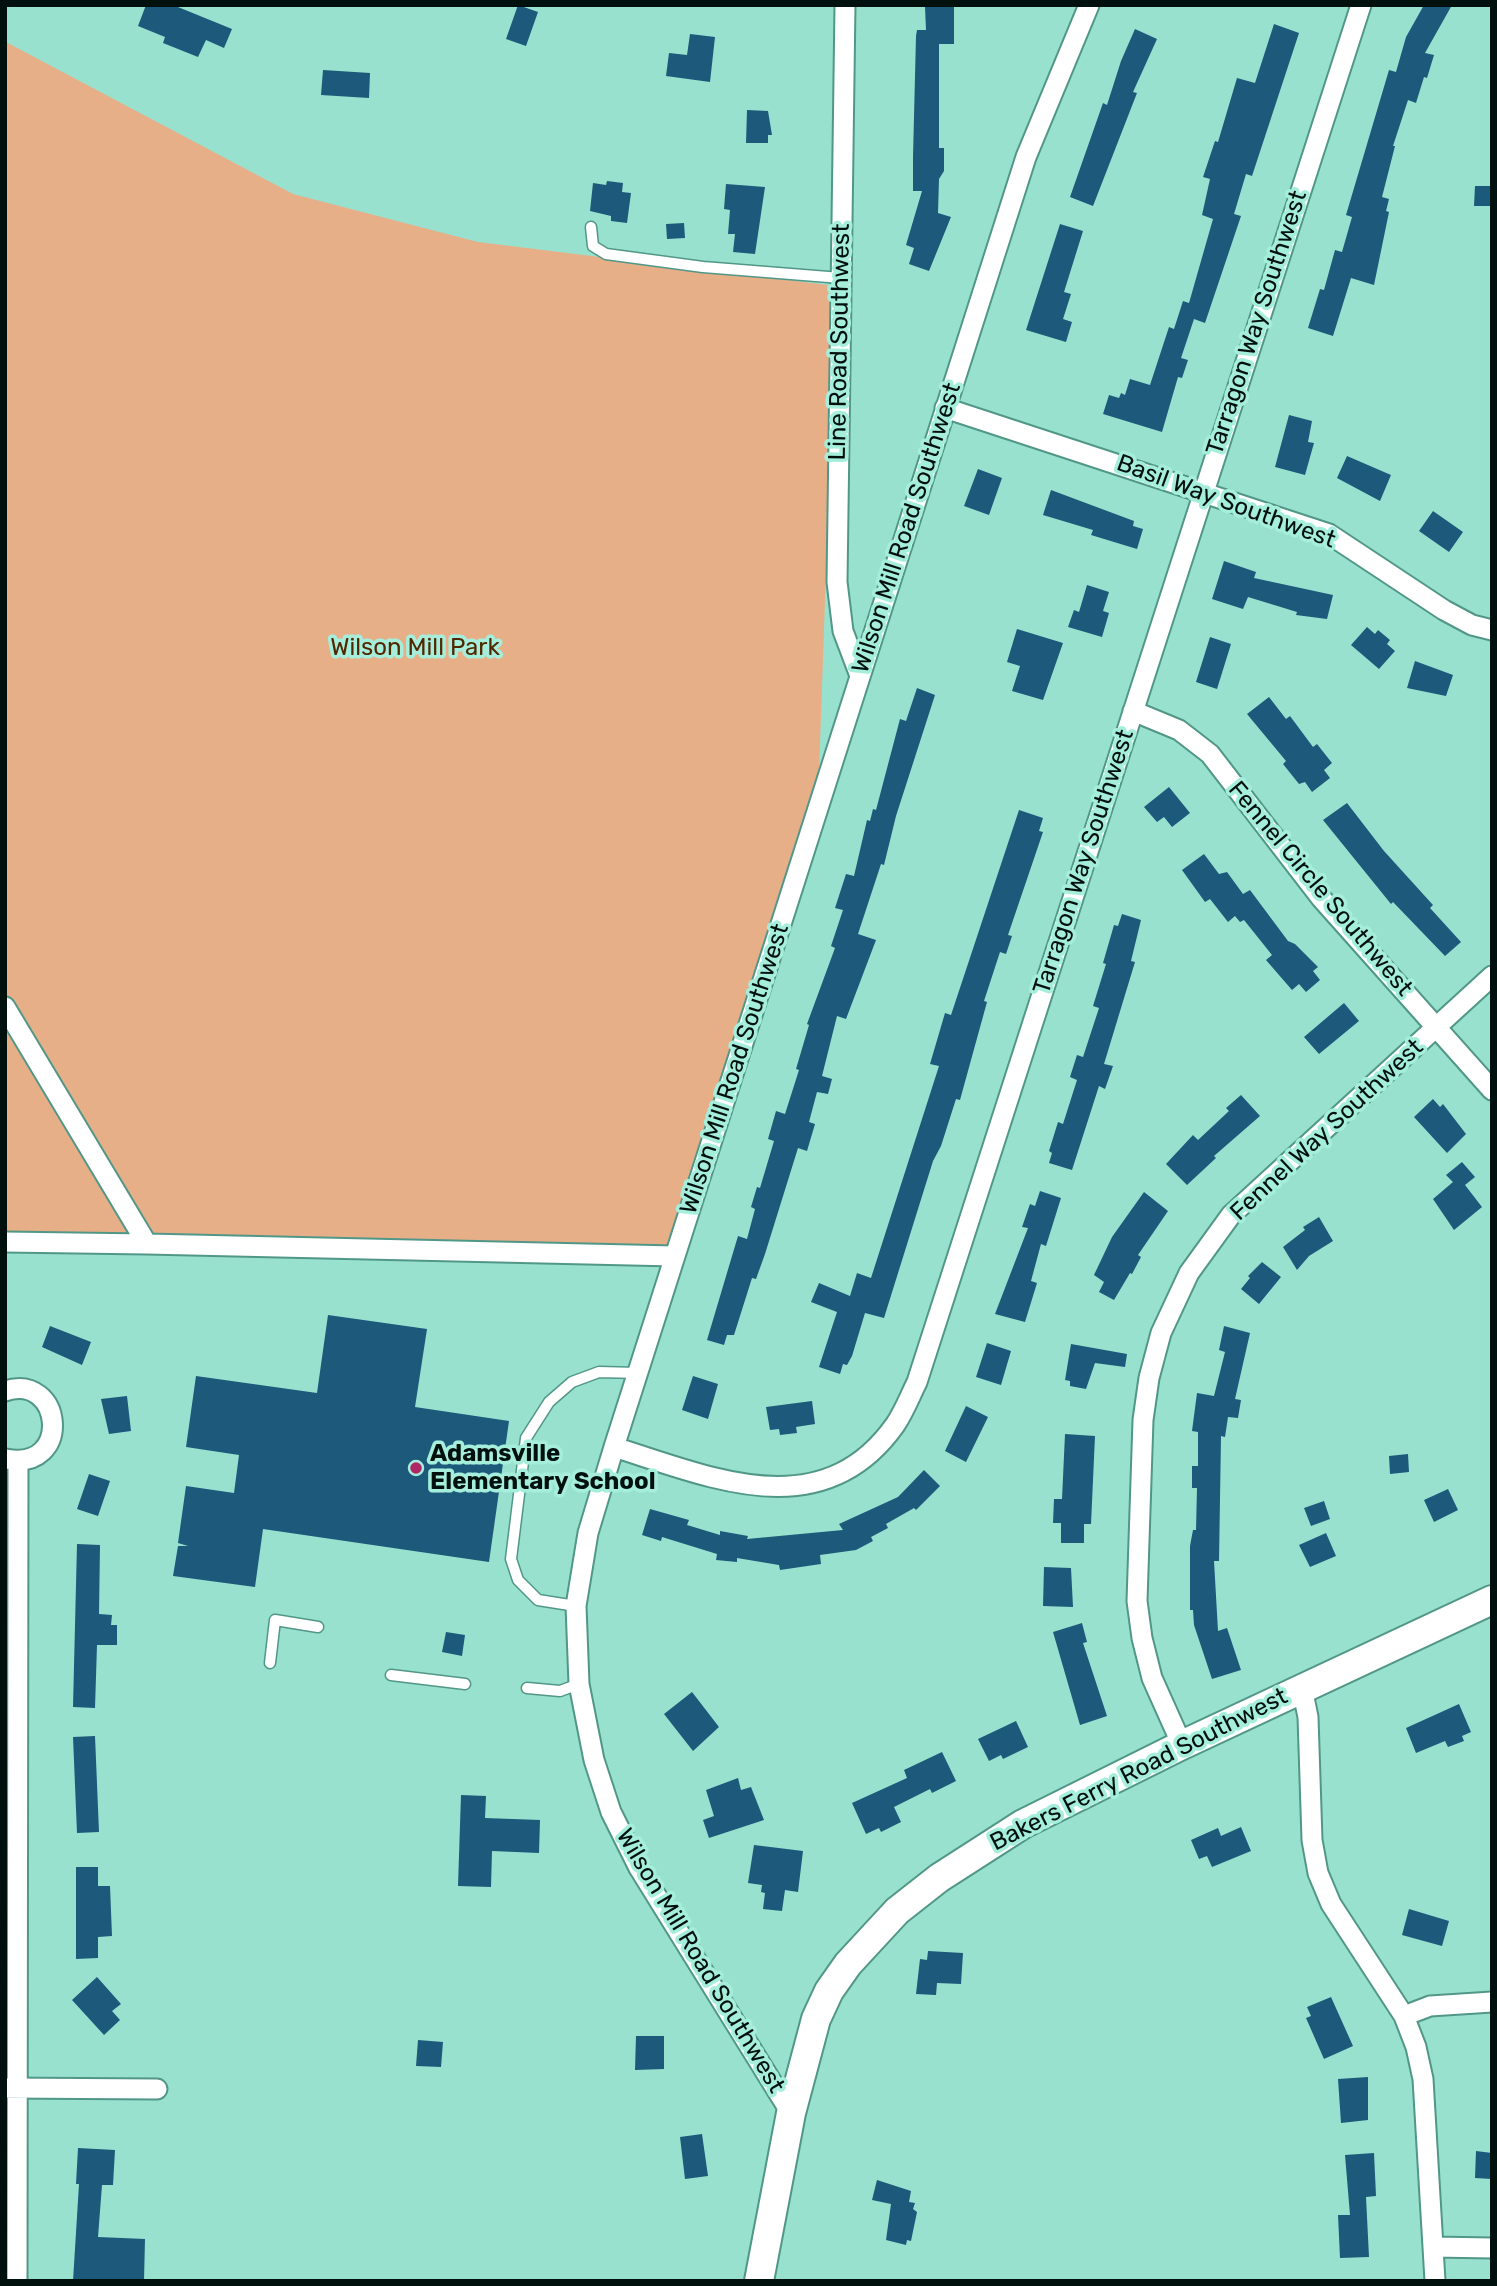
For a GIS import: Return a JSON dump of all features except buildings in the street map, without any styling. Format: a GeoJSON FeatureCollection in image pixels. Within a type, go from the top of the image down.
{"type":"FeatureCollection","features":[{"type":"Feature","properties":{"kind":"street","name":"Line Road Southwest"},"geometry":{"type":"LineString","coordinates":[[845,5],[837,582],[843,631],[860,676]]}},
{"type":"Feature","properties":{"kind":"street","name":"Wilson Mill Road Southwest"},"geometry":{"type":"LineString","coordinates":[[791,2113],[646,1880],[622,1834],[594,1760],[579,1684],[576,1606],[589,1533],[614,1447],[945,408],[1026,158],[1089,5]]}},
{"type":"Feature","properties":{"kind":"street","name":"Tarragon Way Southwest"},"geometry":{"type":"LineString","coordinates":[[614,1447],[734,1484],[782,1488],[814,1482],[843,1470],[870,1452],[896,1424],[917,1382],[1361,5]]}},
{"type":"Feature","properties":{"kind":"street","name":"Basil Way Southwest"},"geometry":{"type":"LineString","coordinates":[[945,408],[1329,534],[1444,610],[1472,625],[1492,630]]}},
{"type":"Feature","properties":{"kind":"street","name":"Fennel Circle Southwest"},"geometry":{"type":"LineString","coordinates":[[1133,711],[1179,730],[1210,754],[1321,898],[1492,1090]]}},
{"type":"Feature","properties":{"kind":"street","name":"Fennel Way Southwest"},"geometry":{"type":"LineString","coordinates":[[1182,1745],[1152,1678],[1142,1637],[1138,1601],[1143,1420],[1149,1378],[1161,1333],[1189,1273],[1231,1216],[1492,976]]}},
{"type":"Feature","properties":{"kind":"street"},"geometry":{"type":"LineString","coordinates":[[5,1007],[147,1244]]}},
{"type":"Feature","properties":{"kind":"street"},"geometry":{"type":"LineString","coordinates":[[5,1242],[675,1256]]}},
{"type":"Feature","properties":{"kind":"street"},"geometry":{"type":"LineString","coordinates":[[5,1391],[21,1389],[33,1392],[43,1399],[54,1420],[49,1443],[30,1458],[12,1459],[11,2088],[17,2281]]}},
{"type":"Feature","properties":{"kind":"street","name":"Bakers Ferry Road Southwest"},"geometry":{"type":"LineString","coordinates":[[759,2281],[791,2113],[816,2019],[829,1990],[848,1964],[897,1911],[939,1878],[1024,1824],[1182,1745],[1492,1600]]}},
{"type":"Feature","properties":{"kind":"street"},"geometry":{"type":"LineString","coordinates":[[1302,1688],[1308,1717],[1312,1840],[1318,1873],[1331,1905],[1404,2016],[1416,2047],[1423,2078],[1435,2281]]}},
{"type":"Feature","properties":{"kind":"street"},"geometry":{"type":"LineString","coordinates":[[1404,2016],[1430,2006],[1492,2002]]}},
{"type":"Feature","properties":{"kind":"street"},"geometry":{"type":"LineString","coordinates":[[11,2088],[157,2089]]}},
{"type":"Feature","properties":{"kind":"street"},"geometry":{"type":"LineString","coordinates":[[1433,2247],[1492,2248]]}},
{"type":"Feature","properties":{"kind":"lane"},"geometry":{"type":"LineString","coordinates":[[591,228],[593,246],[606,254],[716,268],[841,278]]}},
{"type":"Feature","properties":{"kind":"lane"},"geometry":{"type":"LineString","coordinates":[[576,1606],[538,1600],[518,1580],[511,1559],[526,1438],[549,1402],[572,1382],[599,1372],[638,1373]]}},
{"type":"Feature","properties":{"kind":"lane"},"geometry":{"type":"LineString","coordinates":[[270,1663],[275,1620],[318,1627]]}},
{"type":"Feature","properties":{"kind":"lane"},"geometry":{"type":"LineString","coordinates":[[391,1675],[465,1684]]}},
{"type":"Feature","properties":{"kind":"lane"},"geometry":{"type":"LineString","coordinates":[[527,1688],[560,1690],[579,1684]]}},
{"type":"Feature","properties":{"kind":"green space","name":"Wilson Mill Park"},"geometry":{"type":"Polygon","coordinates":[[[5,5],[6,42],[293,194],[478,242],[836,286],[818,801],[674,1265],[5,1246],[5,5]]]}},
{"type":"Feature","properties":{"kind":"place","name":"Adamsville Elementary School"},"geometry":{"type":"Point","coordinates":[416,1468]}}]}
